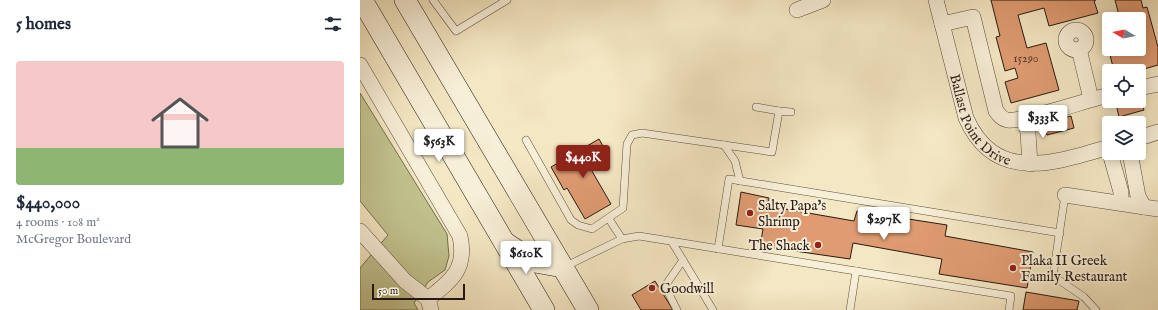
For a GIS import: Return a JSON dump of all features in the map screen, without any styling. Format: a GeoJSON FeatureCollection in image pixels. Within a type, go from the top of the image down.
{"type":"FeatureCollection","features":[{"type":"Feature","properties":{"kind":"main road"},"geometry":{"type":"LineString","coordinates":[[362,0],[544,310]]}},
{"type":"Feature","properties":{"kind":"main road"},"geometry":{"type":"LineString","coordinates":[[405,0],[588,310]]}},
{"type":"Feature","properties":{"kind":"main road"},"geometry":{"type":"LineString","coordinates":[[504,243],[535,262],[563,267]]}},
{"type":"Feature","properties":{"kind":"street"},"geometry":{"type":"LineString","coordinates":[[797,10],[823,0]]}},
{"type":"Feature","properties":{"kind":"street","name":"Ballast Point Drive"},"geometry":{"type":"LineString","coordinates":[[936,0],[958,90],[972,132],[993,154],[1006,160],[1030,164],[1042,164],[1102,151]]}},
{"type":"Feature","properties":{"kind":"street"},"geometry":{"type":"LineString","coordinates":[[942,24],[972,17],[996,110],[1000,117],[1007,120],[1025,118],[1102,97]]}},
{"type":"Feature","properties":{"kind":"street"},"geometry":{"type":"LineString","coordinates":[[1079,50],[1091,99]]}},
{"type":"Feature","properties":{"kind":"street"},"geometry":{"type":"LineString","coordinates":[[360,65],[460,236],[463,250],[461,264],[452,280],[430,305],[405,281],[360,231]]}},
{"type":"Feature","properties":{"kind":"street"},"geometry":{"type":"LineString","coordinates":[[1146,88],[1157,88]]}},
{"type":"Feature","properties":{"kind":"street"},"geometry":{"type":"LineString","coordinates":[[1025,118],[1029,140],[1030,164]]}},
{"type":"Feature","properties":{"kind":"street"},"geometry":{"type":"LineString","coordinates":[[1146,136],[1158,132]]}},
{"type":"Feature","properties":{"kind":"street","name":"Ballast Point Drive"},"geometry":{"type":"LineString","coordinates":[[1112,160],[1121,192],[1121,203]]}},
{"type":"Feature","properties":{"kind":"street"},"geometry":{"type":"LineString","coordinates":[[1131,160],[1138,196],[1151,208]]}},
{"type":"Feature","properties":{"kind":"street"},"geometry":{"type":"LineString","coordinates":[[1065,195],[1151,208]]}},
{"type":"Feature","properties":{"kind":"lane"},"geometry":{"type":"LineString","coordinates":[[433,0],[456,31],[507,0]]}},
{"type":"Feature","properties":{"kind":"lane"},"geometry":{"type":"LineString","coordinates":[[756,108],[791,112]]}},
{"type":"Feature","properties":{"kind":"lane"},"geometry":{"type":"LineString","coordinates":[[526,140],[571,220],[578,225],[592,229],[624,208],[628,144],[632,136],[642,133],[772,152],[779,110]]}},
{"type":"Feature","properties":{"kind":"lane"},"geometry":{"type":"LineString","coordinates":[[724,145],[735,161],[740,181]]}},
{"type":"Feature","properties":{"kind":"lane"},"geometry":{"type":"LineString","coordinates":[[718,249],[729,179],[1060,233]]}},
{"type":"Feature","properties":{"kind":"lane"},"geometry":{"type":"LineString","coordinates":[[1065,195],[1053,276],[1084,297],[1096,310]]}},
{"type":"Feature","properties":{"kind":"lane"},"geometry":{"type":"LineString","coordinates":[[609,219],[622,239]]}},
{"type":"Feature","properties":{"kind":"lane"},"geometry":{"type":"LineString","coordinates":[[563,267],[622,239],[639,236],[1011,296],[1009,310]]}},
{"type":"Feature","properties":{"kind":"lane"},"geometry":{"type":"LineString","coordinates":[[672,242],[713,310]]}},
{"type":"Feature","properties":{"kind":"lane"},"geometry":{"type":"LineString","coordinates":[[678,310],[665,286],[683,260]]}},
{"type":"Feature","properties":{"kind":"lane"},"geometry":{"type":"LineString","coordinates":[[850,310],[856,272]]}},
{"type":"Feature","properties":{"kind":"green space"},"geometry":{"type":"Polygon","coordinates":[[[360,93],[447,234],[449,256],[445,270],[428,282],[414,303],[418,310],[360,310],[360,268],[388,235],[360,201],[360,93]]]}},
{"type":"Feature","properties":{"kind":"building"},"geometry":{"type":"Polygon","coordinates":[[[991,0],[1096,0],[1094,1],[1098,13],[1049,26],[1044,8],[1018,15],[1027,48],[1046,43],[1059,90],[1011,103],[1005,82],[1018,78],[1015,68],[1005,71],[996,37],[1000,36],[991,0]]]}},
{"type":"Feature","properties":{"kind":"building"},"geometry":{"type":"Polygon","coordinates":[[[1115,0],[1141,0],[1143,8],[1147,7],[1158,47],[1158,65],[1146,68],[1146,64],[1112,64],[1110,56],[1146,56],[1146,12],[1118,12],[1115,0]]]}},
{"type":"Feature","properties":{"kind":"building"},"geometry":{"type":"Polygon","coordinates":[[[1117,108],[1144,108],[1144,110],[1119,116],[1117,108]]]}},
{"type":"Feature","properties":{"kind":"building"},"geometry":{"type":"Polygon","coordinates":[[[1071,116],[1074,128],[1047,135],[1044,123],[1071,116]]]}},
{"type":"Feature","properties":{"kind":"building"},"geometry":{"type":"Polygon","coordinates":[[[599,139],[608,155],[589,166],[611,204],[585,219],[567,188],[564,190],[551,167],[599,139]]]}},
{"type":"Feature","properties":{"kind":"building"},"geometry":{"type":"Polygon","coordinates":[[[741,192],[769,198],[768,206],[854,221],[857,211],[947,225],[945,236],[1033,252],[1027,288],[939,274],[942,259],[853,243],[850,259],[760,246],[763,229],[736,225],[741,192]]]}},
{"type":"Feature","properties":{"kind":"building","name":"Goodwill"},"geometry":{"type":"Polygon","coordinates":[[[655,281],[673,310],[641,310],[632,295],[655,281]]]}},
{"type":"Feature","properties":{"kind":"building"},"geometry":{"type":"Polygon","coordinates":[[[1026,292],[1079,301],[1077,310],[1023,310],[1026,292]]]}},
{"type":"Feature","properties":{"kind":"place","name":"Salty Papa's Shrimp"},"geometry":{"type":"Point","coordinates":[750,213]}},
{"type":"Feature","properties":{"kind":"place","name":"The Shack"},"geometry":{"type":"Point","coordinates":[818,245]}},
{"type":"Feature","properties":{"kind":"place","name":"Plaka II Greek Family Restaurant"},"geometry":{"type":"Point","coordinates":[1013,268]}},
{"type":"Feature","properties":{"kind":"place","name":"Goodwill"},"geometry":{"type":"Point","coordinates":[652,288]}}]}
